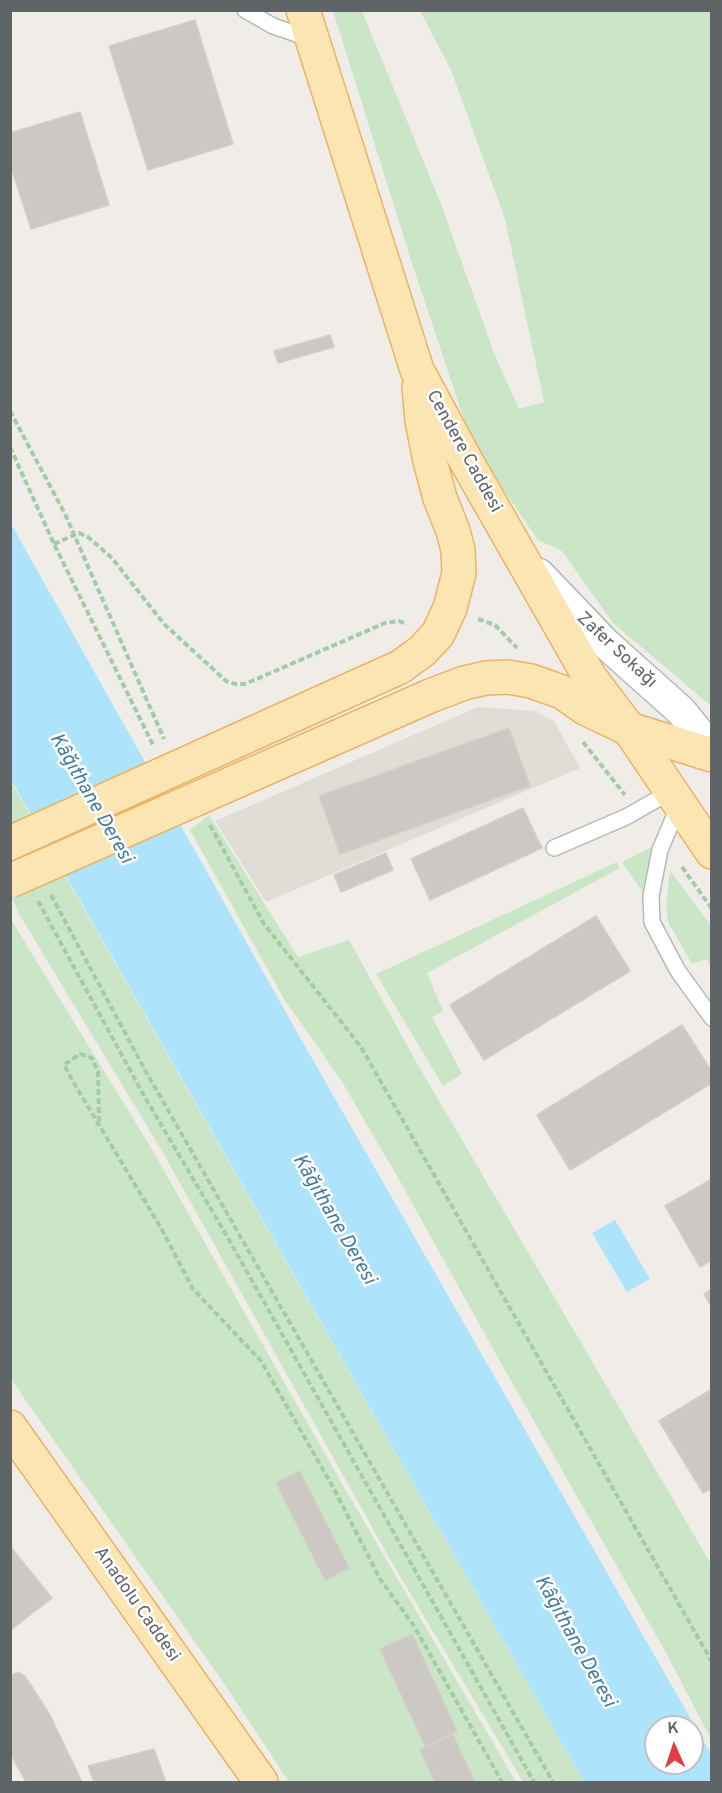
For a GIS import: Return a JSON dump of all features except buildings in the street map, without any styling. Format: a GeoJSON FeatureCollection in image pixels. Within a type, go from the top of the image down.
{"type":"FeatureCollection","features":[{"type":"Feature","properties":{"kind":"main road","name":"Cendere Caddesi"},"geometry":{"type":"LineString","coordinates":[[308,25],[417,370],[589,676],[629,729],[711,852]]}},
{"type":"Feature","properties":{"kind":"main road"},"geometry":{"type":"LineString","coordinates":[[10,843],[400,667],[422,651],[438,634],[450,608],[459,573],[458,550],[430,461],[422,421],[417,370]]}},
{"type":"Feature","properties":{"kind":"main road"},"geometry":{"type":"LineString","coordinates":[[23,889],[430,696],[464,683],[486,678],[508,677],[531,681],[562,692],[585,708],[629,729],[711,755]]}},
{"type":"Feature","properties":{"kind":"main road","name":"Anadolu Caddesi"},"geometry":{"type":"LineString","coordinates":[[10,1427],[261,1782]]}},
{"type":"Feature","properties":{"kind":"street","name":"Zafer Sokağı"},"geometry":{"type":"LineString","coordinates":[[519,553],[605,643],[681,711],[711,749]]}},
{"type":"Feature","properties":{"kind":"lane"},"geometry":{"type":"LineString","coordinates":[[245,10],[273,26],[308,25]]}},
{"type":"Feature","properties":{"kind":"lane"},"geometry":{"type":"LineString","coordinates":[[554,848],[637,810],[675,798]]}},
{"type":"Feature","properties":{"kind":"lane"},"geometry":{"type":"LineString","coordinates":[[675,798],[651,896],[652,922],[678,971],[711,1018]]}},
{"type":"Feature","properties":{"kind":"path"},"geometry":{"type":"LineString","coordinates":[[10,411],[74,535],[167,748]]}},
{"type":"Feature","properties":{"kind":"path"},"geometry":{"type":"LineString","coordinates":[[10,447],[54,544],[155,750]]}},
{"type":"Feature","properties":{"kind":"path"},"geometry":{"type":"LineString","coordinates":[[54,544],[79,533],[88,537],[112,558],[164,624],[226,681],[235,684],[252,681],[385,623],[399,621],[408,624],[415,623],[429,611],[438,607],[450,608],[495,625],[514,643],[531,681]]}},
{"type":"Feature","properties":{"kind":"path"},"geometry":{"type":"LineString","coordinates":[[581,741],[637,810]]}},
{"type":"Feature","properties":{"kind":"path"},"geometry":{"type":"LineString","coordinates":[[207,820],[264,924],[361,1047],[711,1662]]}},
{"type":"Feature","properties":{"kind":"path"},"geometry":{"type":"LineString","coordinates":[[663,843],[711,909]]}},
{"type":"Feature","properties":{"kind":"path"},"geometry":{"type":"LineString","coordinates":[[23,889],[239,1258],[534,1782]]}},
{"type":"Feature","properties":{"kind":"path"},"geometry":{"type":"LineString","coordinates":[[48,890],[146,1070],[554,1782]]}},
{"type":"Feature","properties":{"kind":"path"},"geometry":{"type":"LineString","coordinates":[[99,1122],[98,1072],[92,1058],[80,1054],[64,1065],[161,1228],[193,1289],[261,1361],[334,1489],[380,1579],[414,1626],[502,1782]]}},
{"type":"Feature","properties":{"kind":"shaded area"},"geometry":{"type":"Polygon","coordinates":[[[478,707],[534,711],[554,721],[580,768],[266,902],[215,821],[478,707]]]}},
{"type":"Feature","properties":{"kind":"green space"},"geometry":{"type":"Polygon","coordinates":[[[333,11],[362,11],[441,204],[494,353],[519,409],[544,402],[505,219],[451,70],[420,11],[711,11],[711,706],[613,623],[562,551],[538,540],[472,444],[410,257],[333,11]]]}},
{"type":"Feature","properties":{"kind":"green space"},"geometry":{"type":"Polygon","coordinates":[[[10,780],[584,1782],[523,1782],[391,1561],[162,1151],[19,914],[11,896],[10,780]]]}},
{"type":"Feature","properties":{"kind":"green space"},"geometry":{"type":"Polygon","coordinates":[[[209,815],[298,957],[349,940],[418,1065],[711,1564],[711,1739],[704,1726],[704,1715],[698,1715],[665,1651],[401,1183],[341,1080],[284,999],[190,830],[209,815]]]}},
{"type":"Feature","properties":{"kind":"green space"},"geometry":{"type":"Polygon","coordinates":[[[655,845],[642,891],[622,862],[655,845]]]}},
{"type":"Feature","properties":{"kind":"green space"},"geometry":{"type":"Polygon","coordinates":[[[617,862],[620,868],[427,973],[443,1011],[432,1017],[462,1074],[443,1086],[376,974],[617,862]]]}},
{"type":"Feature","properties":{"kind":"green space"},"geometry":{"type":"Polygon","coordinates":[[[670,870],[711,926],[711,966],[706,959],[692,964],[668,922],[666,906],[670,870]]]}},
{"type":"Feature","properties":{"kind":"green space"},"geometry":{"type":"Polygon","coordinates":[[[10,918],[147,1141],[344,1487],[516,1782],[289,1782],[225,1685],[11,1379],[10,918]]]}},
{"type":"Feature","properties":{"kind":"water","name":"Kâğıthane Deresi"},"geometry":{"type":"Polygon","coordinates":[[[10,522],[302,1041],[689,1715],[644,1715],[644,1775],[704,1775],[704,1742],[711,1754],[711,1782],[584,1782],[11,780],[10,522]]]}},
{"type":"Feature","properties":{"kind":"water"},"geometry":{"type":"Polygon","coordinates":[[[615,1220],[650,1279],[627,1292],[592,1233],[615,1220]]]}}]}
